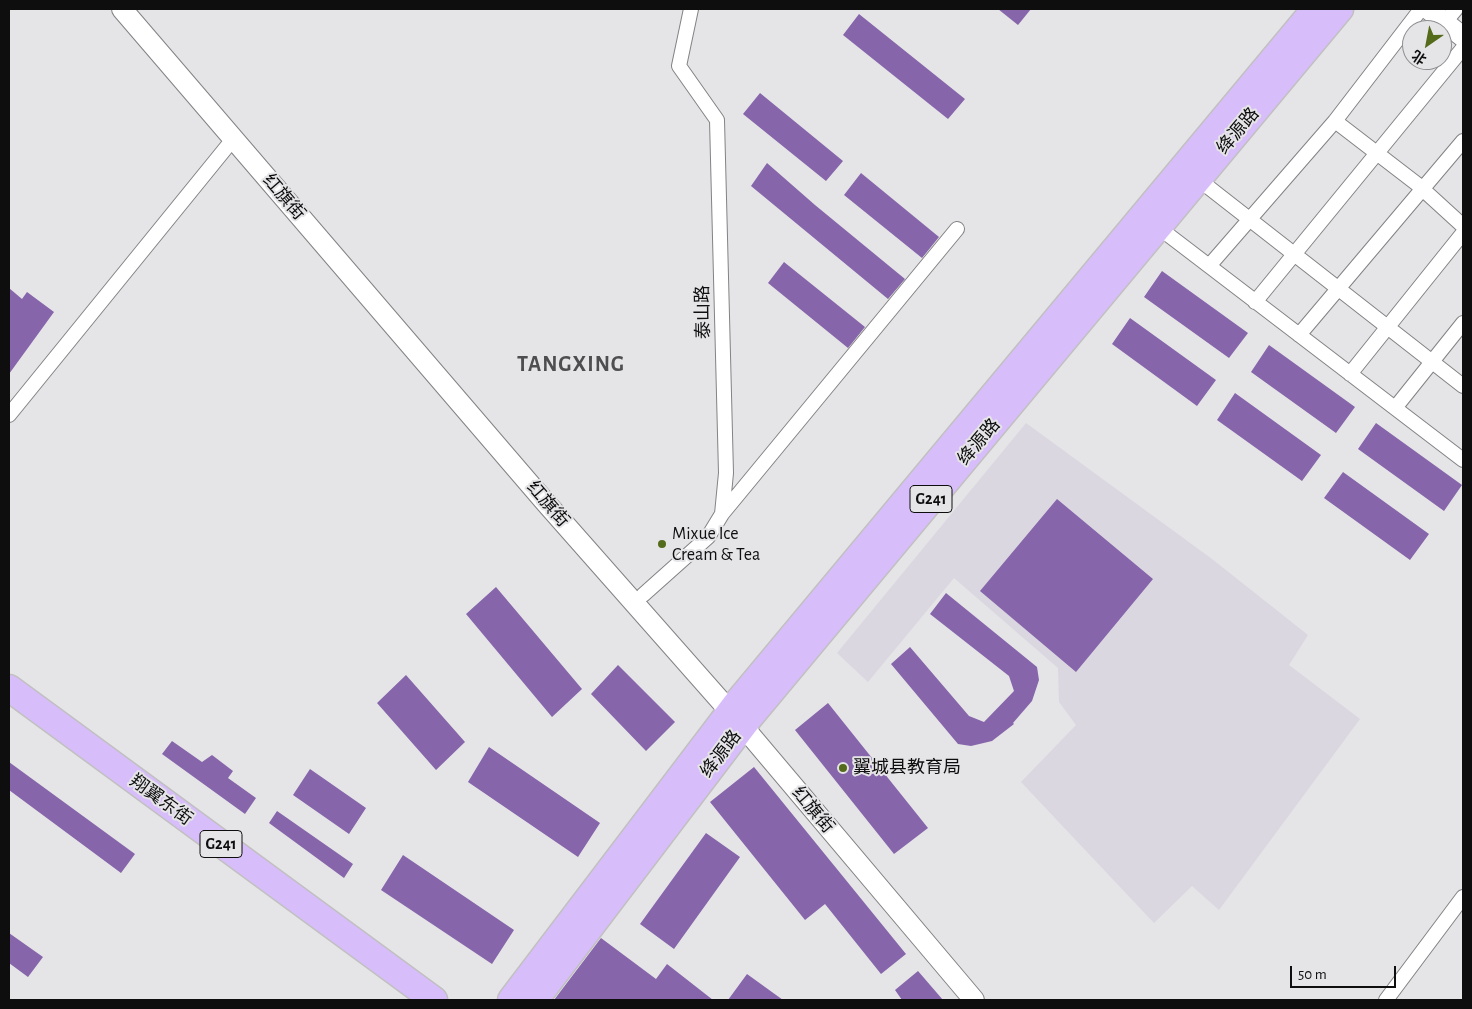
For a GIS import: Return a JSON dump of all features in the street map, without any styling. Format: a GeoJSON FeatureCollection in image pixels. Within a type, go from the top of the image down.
{"type":"FeatureCollection","features":[{"type":"Feature","properties":{"kind":"highway","name":"绛源路"},"geometry":{"type":"LineString","coordinates":[[511,1000],[740,714],[1315,9]]}},
{"type":"Feature","properties":{"kind":"highway","name":"绛源路"},"geometry":{"type":"LineString","coordinates":[[535,1000],[740,714],[1158,227],[1340,9]]}},
{"type":"Feature","properties":{"kind":"highway","name":"翔翼东街"},"geometry":{"type":"LineString","coordinates":[[9,688],[434,1000]]}},
{"type":"Feature","properties":{"kind":"highway","name":"翔翼东街"},"geometry":{"type":"LineString","coordinates":[[9,708],[411,1000]]}},
{"type":"Feature","properties":{"kind":"main road","name":"红旗街"},"geometry":{"type":"LineString","coordinates":[[122,9],[546,503],[740,714],[988,1000]]}},
{"type":"Feature","properties":{"kind":"main road","name":"红旗街"},"geometry":{"type":"LineString","coordinates":[[137,9],[643,595],[974,1000]]}},
{"type":"Feature","properties":{"kind":"main road"},"geometry":{"type":"LineString","coordinates":[[1428,9],[1452,16],[1463,37]]}},
{"type":"Feature","properties":{"kind":"street","name":"泰山路"},"geometry":{"type":"LineString","coordinates":[[643,595],[708,537],[722,514],[726,463],[717,120],[680,66],[691,9]]}},
{"type":"Feature","properties":{"kind":"street"},"geometry":{"type":"LineString","coordinates":[[1210,266],[1335,121],[1421,9]]}},
{"type":"Feature","properties":{"kind":"street"},"geometry":{"type":"LineString","coordinates":[[1256,302],[1463,48]]}},
{"type":"Feature","properties":{"kind":"street"},"geometry":{"type":"LineString","coordinates":[[1335,121],[1423,189],[1463,226]]}},
{"type":"Feature","properties":{"kind":"street"},"geometry":{"type":"LineString","coordinates":[[9,415],[234,138]]}},
{"type":"Feature","properties":{"kind":"street"},"geometry":{"type":"LineString","coordinates":[[1300,335],[1337,288],[1463,141]]}},
{"type":"Feature","properties":{"kind":"street"},"geometry":{"type":"LineString","coordinates":[[1198,179],[1463,386]]}},
{"type":"Feature","properties":{"kind":"street"},"geometry":{"type":"LineString","coordinates":[[1158,227],[1463,460]]}},
{"type":"Feature","properties":{"kind":"street"},"geometry":{"type":"LineString","coordinates":[[722,514],[957,229]]}},
{"type":"Feature","properties":{"kind":"street"},"geometry":{"type":"LineString","coordinates":[[1350,374],[1463,233]]}},
{"type":"Feature","properties":{"kind":"street"},"geometry":{"type":"LineString","coordinates":[[1395,408],[1463,323]]}},
{"type":"Feature","properties":{"kind":"street"},"geometry":{"type":"LineString","coordinates":[[1386,1000],[1463,898]]}},
{"type":"Feature","properties":{"kind":"shaded area"},"geometry":{"type":"Polygon","coordinates":[[[1026,423],[1212,559],[1308,635],[1289,665],[1360,719],[1219,910],[1192,886],[1154,923],[1021,782],[1076,725],[1059,702],[1058,668],[954,578],[868,682],[837,653],[1026,423]]]}},
{"type":"Feature","properties":{"kind":"building"},"geometry":{"type":"Polygon","coordinates":[[[998,9],[1031,9],[1018,25],[998,9]]]}},
{"type":"Feature","properties":{"kind":"building"},"geometry":{"type":"Polygon","coordinates":[[[859,14],[965,99],[948,119],[843,35],[859,14]]]}},
{"type":"Feature","properties":{"kind":"building"},"geometry":{"type":"Polygon","coordinates":[[[760,93],[843,161],[826,181],[743,114],[760,93]]]}},
{"type":"Feature","properties":{"kind":"building"},"geometry":{"type":"Polygon","coordinates":[[[767,163],[905,279],[888,299],[751,186],[767,163]]]}},
{"type":"Feature","properties":{"kind":"building"},"geometry":{"type":"Polygon","coordinates":[[[861,173],[939,237],[922,258],[844,195],[861,173]]]}},
{"type":"Feature","properties":{"kind":"building"},"geometry":{"type":"Polygon","coordinates":[[[784,262],[865,327],[848,348],[768,283],[784,262]]]}},
{"type":"Feature","properties":{"kind":"building"},"geometry":{"type":"Polygon","coordinates":[[[1162,271],[1248,333],[1229,358],[1144,297],[1162,271]]]}},
{"type":"Feature","properties":{"kind":"building"},"geometry":{"type":"Polygon","coordinates":[[[9,288],[22,299],[27,292],[54,312],[9,374],[9,288]]]}},
{"type":"Feature","properties":{"kind":"building"},"geometry":{"type":"Polygon","coordinates":[[[1130,318],[1216,380],[1197,406],[1112,344],[1130,318]]]}},
{"type":"Feature","properties":{"kind":"building"},"geometry":{"type":"Polygon","coordinates":[[[1269,345],[1355,407],[1336,433],[1251,372],[1269,345]]]}},
{"type":"Feature","properties":{"kind":"building"},"geometry":{"type":"Polygon","coordinates":[[[1235,393],[1321,455],[1302,481],[1217,420],[1235,393]]]}},
{"type":"Feature","properties":{"kind":"building"},"geometry":{"type":"Polygon","coordinates":[[[1376,423],[1462,485],[1444,511],[1358,449],[1376,423]]]}},
{"type":"Feature","properties":{"kind":"building"},"geometry":{"type":"Polygon","coordinates":[[[1343,472],[1429,534],[1410,560],[1324,498],[1343,472]]]}},
{"type":"Feature","properties":{"kind":"building"},"geometry":{"type":"Polygon","coordinates":[[[1057,499],[1153,579],[1076,672],[980,591],[1057,499]]]}},
{"type":"Feature","properties":{"kind":"building"},"geometry":{"type":"Polygon","coordinates":[[[496,587],[582,689],[552,717],[466,614],[496,587]]]}},
{"type":"Feature","properties":{"kind":"building"},"geometry":{"type":"Polygon","coordinates":[[[946,593],[1037,667],[1039,680],[1032,701],[1014,724],[992,741],[971,746],[958,744],[891,664],[910,647],[969,716],[984,722],[1014,691],[1009,676],[930,614],[946,593]]]}},
{"type":"Feature","properties":{"kind":"building"},"geometry":{"type":"Polygon","coordinates":[[[618,665],[675,722],[646,751],[591,694],[618,665]]]}},
{"type":"Feature","properties":{"kind":"building"},"geometry":{"type":"Polygon","coordinates":[[[406,675],[465,742],[436,770],[377,703],[406,675]]]}},
{"type":"Feature","properties":{"kind":"building"},"geometry":{"type":"Polygon","coordinates":[[[828,703],[928,828],[894,854],[795,730],[828,703]]]}},
{"type":"Feature","properties":{"kind":"building"},"geometry":{"type":"Polygon","coordinates":[[[172,741],[202,762],[212,755],[233,771],[228,778],[256,798],[245,814],[162,754],[172,741]]]}},
{"type":"Feature","properties":{"kind":"building"},"geometry":{"type":"Polygon","coordinates":[[[489,747],[600,823],[578,857],[468,782],[489,747]]]}},
{"type":"Feature","properties":{"kind":"building"},"geometry":{"type":"Polygon","coordinates":[[[9,762],[135,854],[121,873],[9,790],[9,762]]]}},
{"type":"Feature","properties":{"kind":"building"},"geometry":{"type":"Polygon","coordinates":[[[754,767],[906,954],[881,974],[825,904],[805,920],[710,802],[754,767]]]}},
{"type":"Feature","properties":{"kind":"building"},"geometry":{"type":"Polygon","coordinates":[[[310,769],[366,808],[349,834],[293,795],[310,769]]]}},
{"type":"Feature","properties":{"kind":"building"},"geometry":{"type":"Polygon","coordinates":[[[277,811],[353,864],[344,878],[269,823],[277,811]]]}},
{"type":"Feature","properties":{"kind":"building"},"geometry":{"type":"Polygon","coordinates":[[[706,833],[740,857],[674,949],[640,924],[706,833]]]}},
{"type":"Feature","properties":{"kind":"building"},"geometry":{"type":"Polygon","coordinates":[[[403,855],[514,930],[492,964],[381,890],[403,855]]]}},
{"type":"Feature","properties":{"kind":"building"},"geometry":{"type":"Polygon","coordinates":[[[9,933],[43,957],[28,977],[9,963],[9,933]]]}},
{"type":"Feature","properties":{"kind":"building"},"geometry":{"type":"Polygon","coordinates":[[[601,938],[656,979],[667,964],[713,1000],[554,1000],[601,938]]]}},
{"type":"Feature","properties":{"kind":"building"},"geometry":{"type":"Polygon","coordinates":[[[918,971],[943,1000],[902,1000],[895,990],[918,971]]]}},
{"type":"Feature","properties":{"kind":"building"},"geometry":{"type":"Polygon","coordinates":[[[747,974],[783,1000],[728,1000],[747,974]]]}},
{"type":"Feature","properties":{"kind":"place","name":"Mixue Ice Cream & Tea"},"geometry":{"type":"Point","coordinates":[662,544]}},
{"type":"Feature","properties":{"kind":"place","name":"翼城县教育局"},"geometry":{"type":"Point","coordinates":[843,768]}},
{"type":"Feature","properties":{"kind":"district","name":"TANGXING"},"geometry":{"type":"Point","coordinates":[571,364]}}]}
